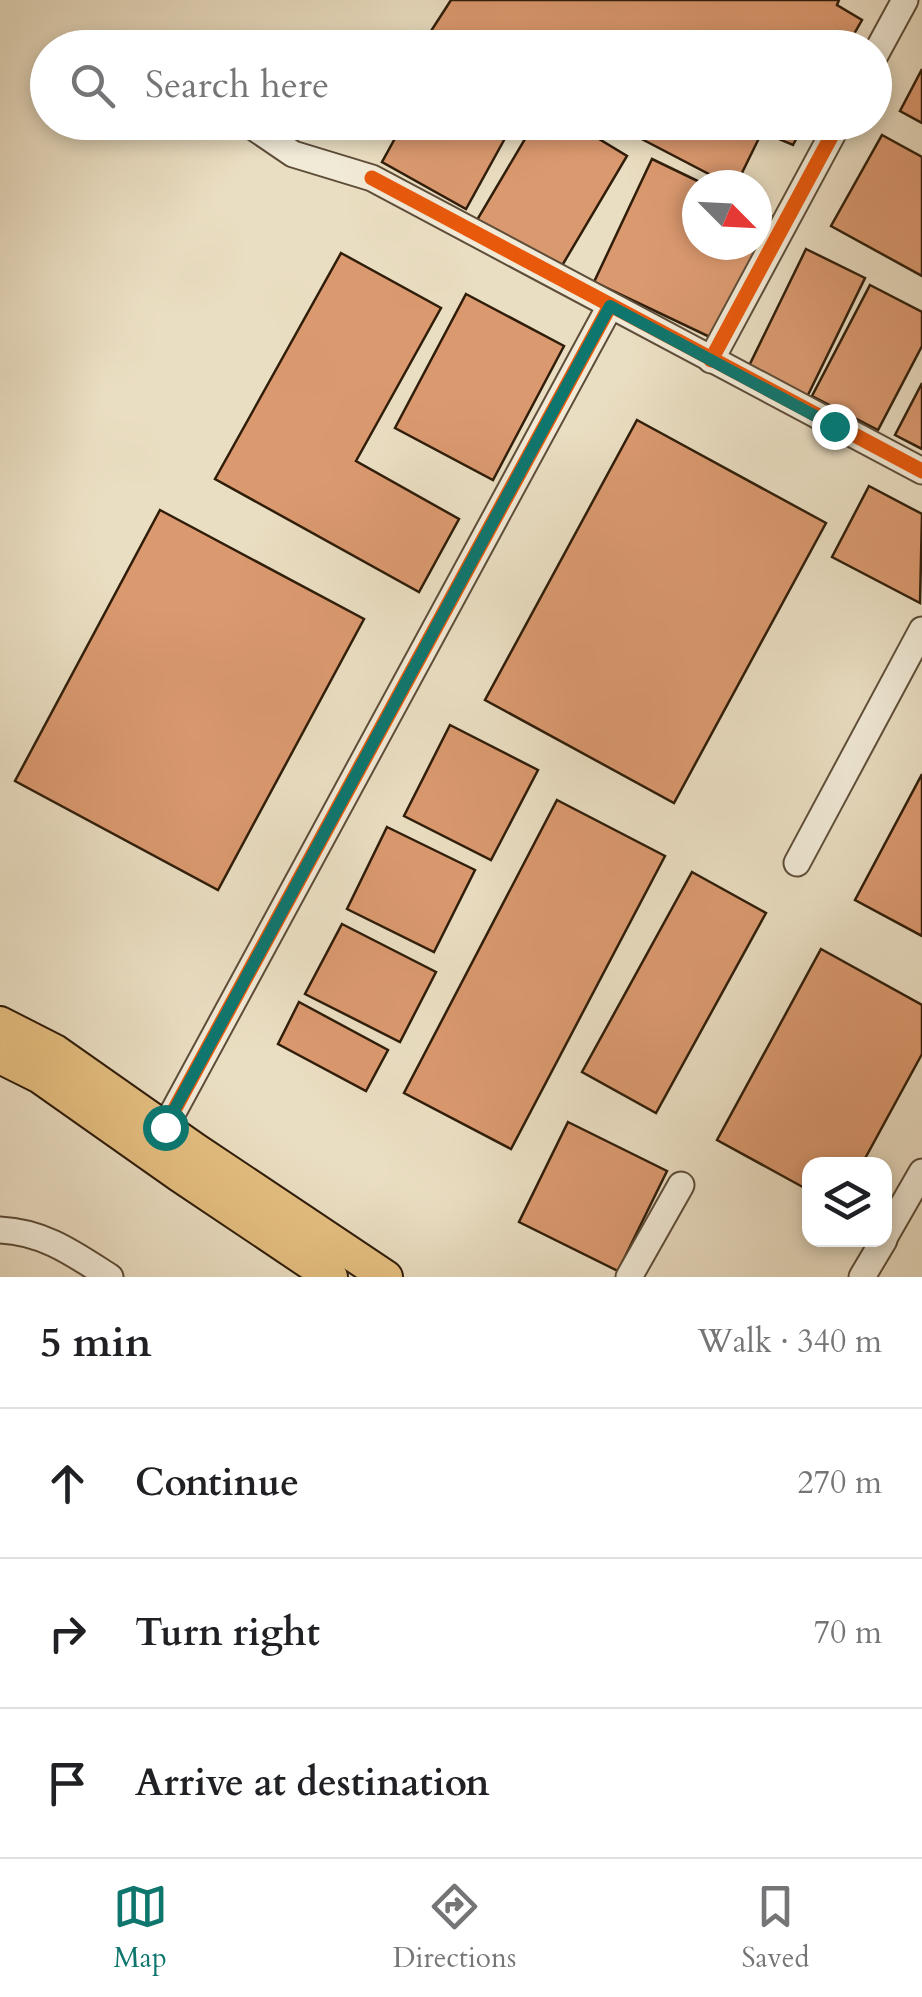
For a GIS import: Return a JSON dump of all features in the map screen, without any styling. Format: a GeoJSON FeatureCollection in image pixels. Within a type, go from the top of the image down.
{"type":"FeatureCollection","features":[{"type":"Feature","properties":{"kind":"main road"},"geometry":{"type":"LineString","coordinates":[[0,1022],[55,1051],[386,1277]]}},
{"type":"Feature","properties":{"kind":"main road"},"geometry":{"type":"LineString","coordinates":[[0,1057],[40,1077],[331,1277]]}},
{"type":"Feature","properties":{"kind":"street"},"geometry":{"type":"LineString","coordinates":[[889,30],[905,0]]}},
{"type":"Feature","properties":{"kind":"street"},"geometry":{"type":"LineString","coordinates":[[273,140],[294,154],[372,178],[922,471]]}},
{"type":"Feature","properties":{"kind":"street"},"geometry":{"type":"LineString","coordinates":[[712,360],[829,140]]}},
{"type":"Feature","properties":{"kind":"street"},"geometry":{"type":"LineString","coordinates":[[165,1127],[610,306]]}},
{"type":"Feature","properties":{"kind":"street"},"geometry":{"type":"LineString","coordinates":[[798,863],[922,630]]}},
{"type":"Feature","properties":{"kind":"street"},"geometry":{"type":"LineString","coordinates":[[892,1225],[922,1172]]}},
{"type":"Feature","properties":{"kind":"street"},"geometry":{"type":"LineString","coordinates":[[629,1277],[681,1185]]}},
{"type":"Feature","properties":{"kind":"street"},"geometry":{"type":"LineString","coordinates":[[0,1230],[22,1230],[58,1244],[110,1277]]}},
{"type":"Feature","properties":{"kind":"street"},"geometry":{"type":"LineString","coordinates":[[862,1277],[879,1247]]}},
{"type":"Feature","properties":{"kind":"building"},"geometry":{"type":"Polygon","coordinates":[[[451,0],[839,0],[837,5],[862,20],[856,30],[432,30],[451,0]]]}},
{"type":"Feature","properties":{"kind":"building"},"geometry":{"type":"Polygon","coordinates":[[[922,69],[922,123],[900,111],[922,69]]]}},
{"type":"Feature","properties":{"kind":"building"},"geometry":{"type":"Polygon","coordinates":[[[394,140],[504,140],[466,209],[382,162],[394,140]]]}},
{"type":"Feature","properties":{"kind":"building"},"geometry":{"type":"Polygon","coordinates":[[[524,140],[601,140],[627,156],[560,269],[477,220],[524,140]]]}},
{"type":"Feature","properties":{"kind":"building"},"geometry":{"type":"Polygon","coordinates":[[[644,140],[758,140],[743,170],[701,170],[644,140]]]}},
{"type":"Feature","properties":{"kind":"building"},"geometry":{"type":"Polygon","coordinates":[[[879,140],[891,140],[922,157],[922,276],[831,226],[879,140]]]}},
{"type":"Feature","properties":{"kind":"building"},"geometry":{"type":"Polygon","coordinates":[[[652,159],[682,173],[682,260],[751,260],[714,339],[594,282],[652,159]]]}},
{"type":"Feature","properties":{"kind":"building"},"geometry":{"type":"Polygon","coordinates":[[[806,249],[865,278],[806,399],[747,370],[806,249]]]}},
{"type":"Feature","properties":{"kind":"building"},"geometry":{"type":"Polygon","coordinates":[[[341,253],[441,308],[356,461],[459,519],[419,592],[215,479],[341,253]]]}},
{"type":"Feature","properties":{"kind":"building"},"geometry":{"type":"Polygon","coordinates":[[[870,285],[922,312],[922,346],[878,430],[812,396],[870,285]]]}},
{"type":"Feature","properties":{"kind":"building"},"geometry":{"type":"Polygon","coordinates":[[[466,294],[564,346],[493,480],[395,428],[466,294]]]}},
{"type":"Feature","properties":{"kind":"building"},"geometry":{"type":"Polygon","coordinates":[[[922,383],[922,449],[895,435],[922,383]]]}},
{"type":"Feature","properties":{"kind":"building"},"geometry":{"type":"Polygon","coordinates":[[[637,420],[826,523],[674,803],[485,700],[637,420]]]}},
{"type":"Feature","properties":{"kind":"building"},"geometry":{"type":"Polygon","coordinates":[[[869,486],[922,514],[920,603],[832,557],[869,486]]]}},
{"type":"Feature","properties":{"kind":"building"},"geometry":{"type":"Polygon","coordinates":[[[160,510],[364,619],[218,890],[15,781],[160,510]]]}},
{"type":"Feature","properties":{"kind":"building"},"geometry":{"type":"Polygon","coordinates":[[[450,725],[538,770],[491,860],[404,816],[450,725]]]}},
{"type":"Feature","properties":{"kind":"building"},"geometry":{"type":"Polygon","coordinates":[[[922,774],[922,936],[855,900],[922,774]]]}},
{"type":"Feature","properties":{"kind":"building"},"geometry":{"type":"Polygon","coordinates":[[[557,800],[665,856],[511,1149],[404,1093],[557,800]]]}},
{"type":"Feature","properties":{"kind":"building"},"geometry":{"type":"Polygon","coordinates":[[[387,827],[475,870],[434,952],[347,909],[387,827]]]}},
{"type":"Feature","properties":{"kind":"building"},"geometry":{"type":"Polygon","coordinates":[[[692,872],[766,913],[656,1113],[582,1072],[692,872]]]}},
{"type":"Feature","properties":{"kind":"building"},"geometry":{"type":"Polygon","coordinates":[[[342,924],[436,972],[400,1042],[305,994],[342,924]]]}},
{"type":"Feature","properties":{"kind":"building"},"geometry":{"type":"Polygon","coordinates":[[[821,949],[922,1005],[922,1054],[866,1157],[802,1157],[802,1187],[717,1140],[821,949]]]}},
{"type":"Feature","properties":{"kind":"building"},"geometry":{"type":"Polygon","coordinates":[[[299,1002],[388,1050],[366,1091],[278,1044],[299,1002]]]}},
{"type":"Feature","properties":{"kind":"building"},"geometry":{"type":"Polygon","coordinates":[[[568,1122],[667,1171],[618,1271],[519,1222],[568,1122]]]}},
{"type":"Feature","properties":{"kind":"cycle path"},"geometry":{"type":"LineString","coordinates":[[711,360],[829,140]]}},
{"type":"Feature","properties":{"kind":"cycle path"},"geometry":{"type":"LineString","coordinates":[[372,178],[922,471]]}},
{"type":"Feature","properties":{"kind":"cycle path"},"geometry":{"type":"LineString","coordinates":[[165,1127],[610,306]]}},
{"type":"Feature","properties":{"kind":"route"},"geometry":{"type":"LineString","coordinates":[[165,1127],[610,306],[834,426]]}}]}
